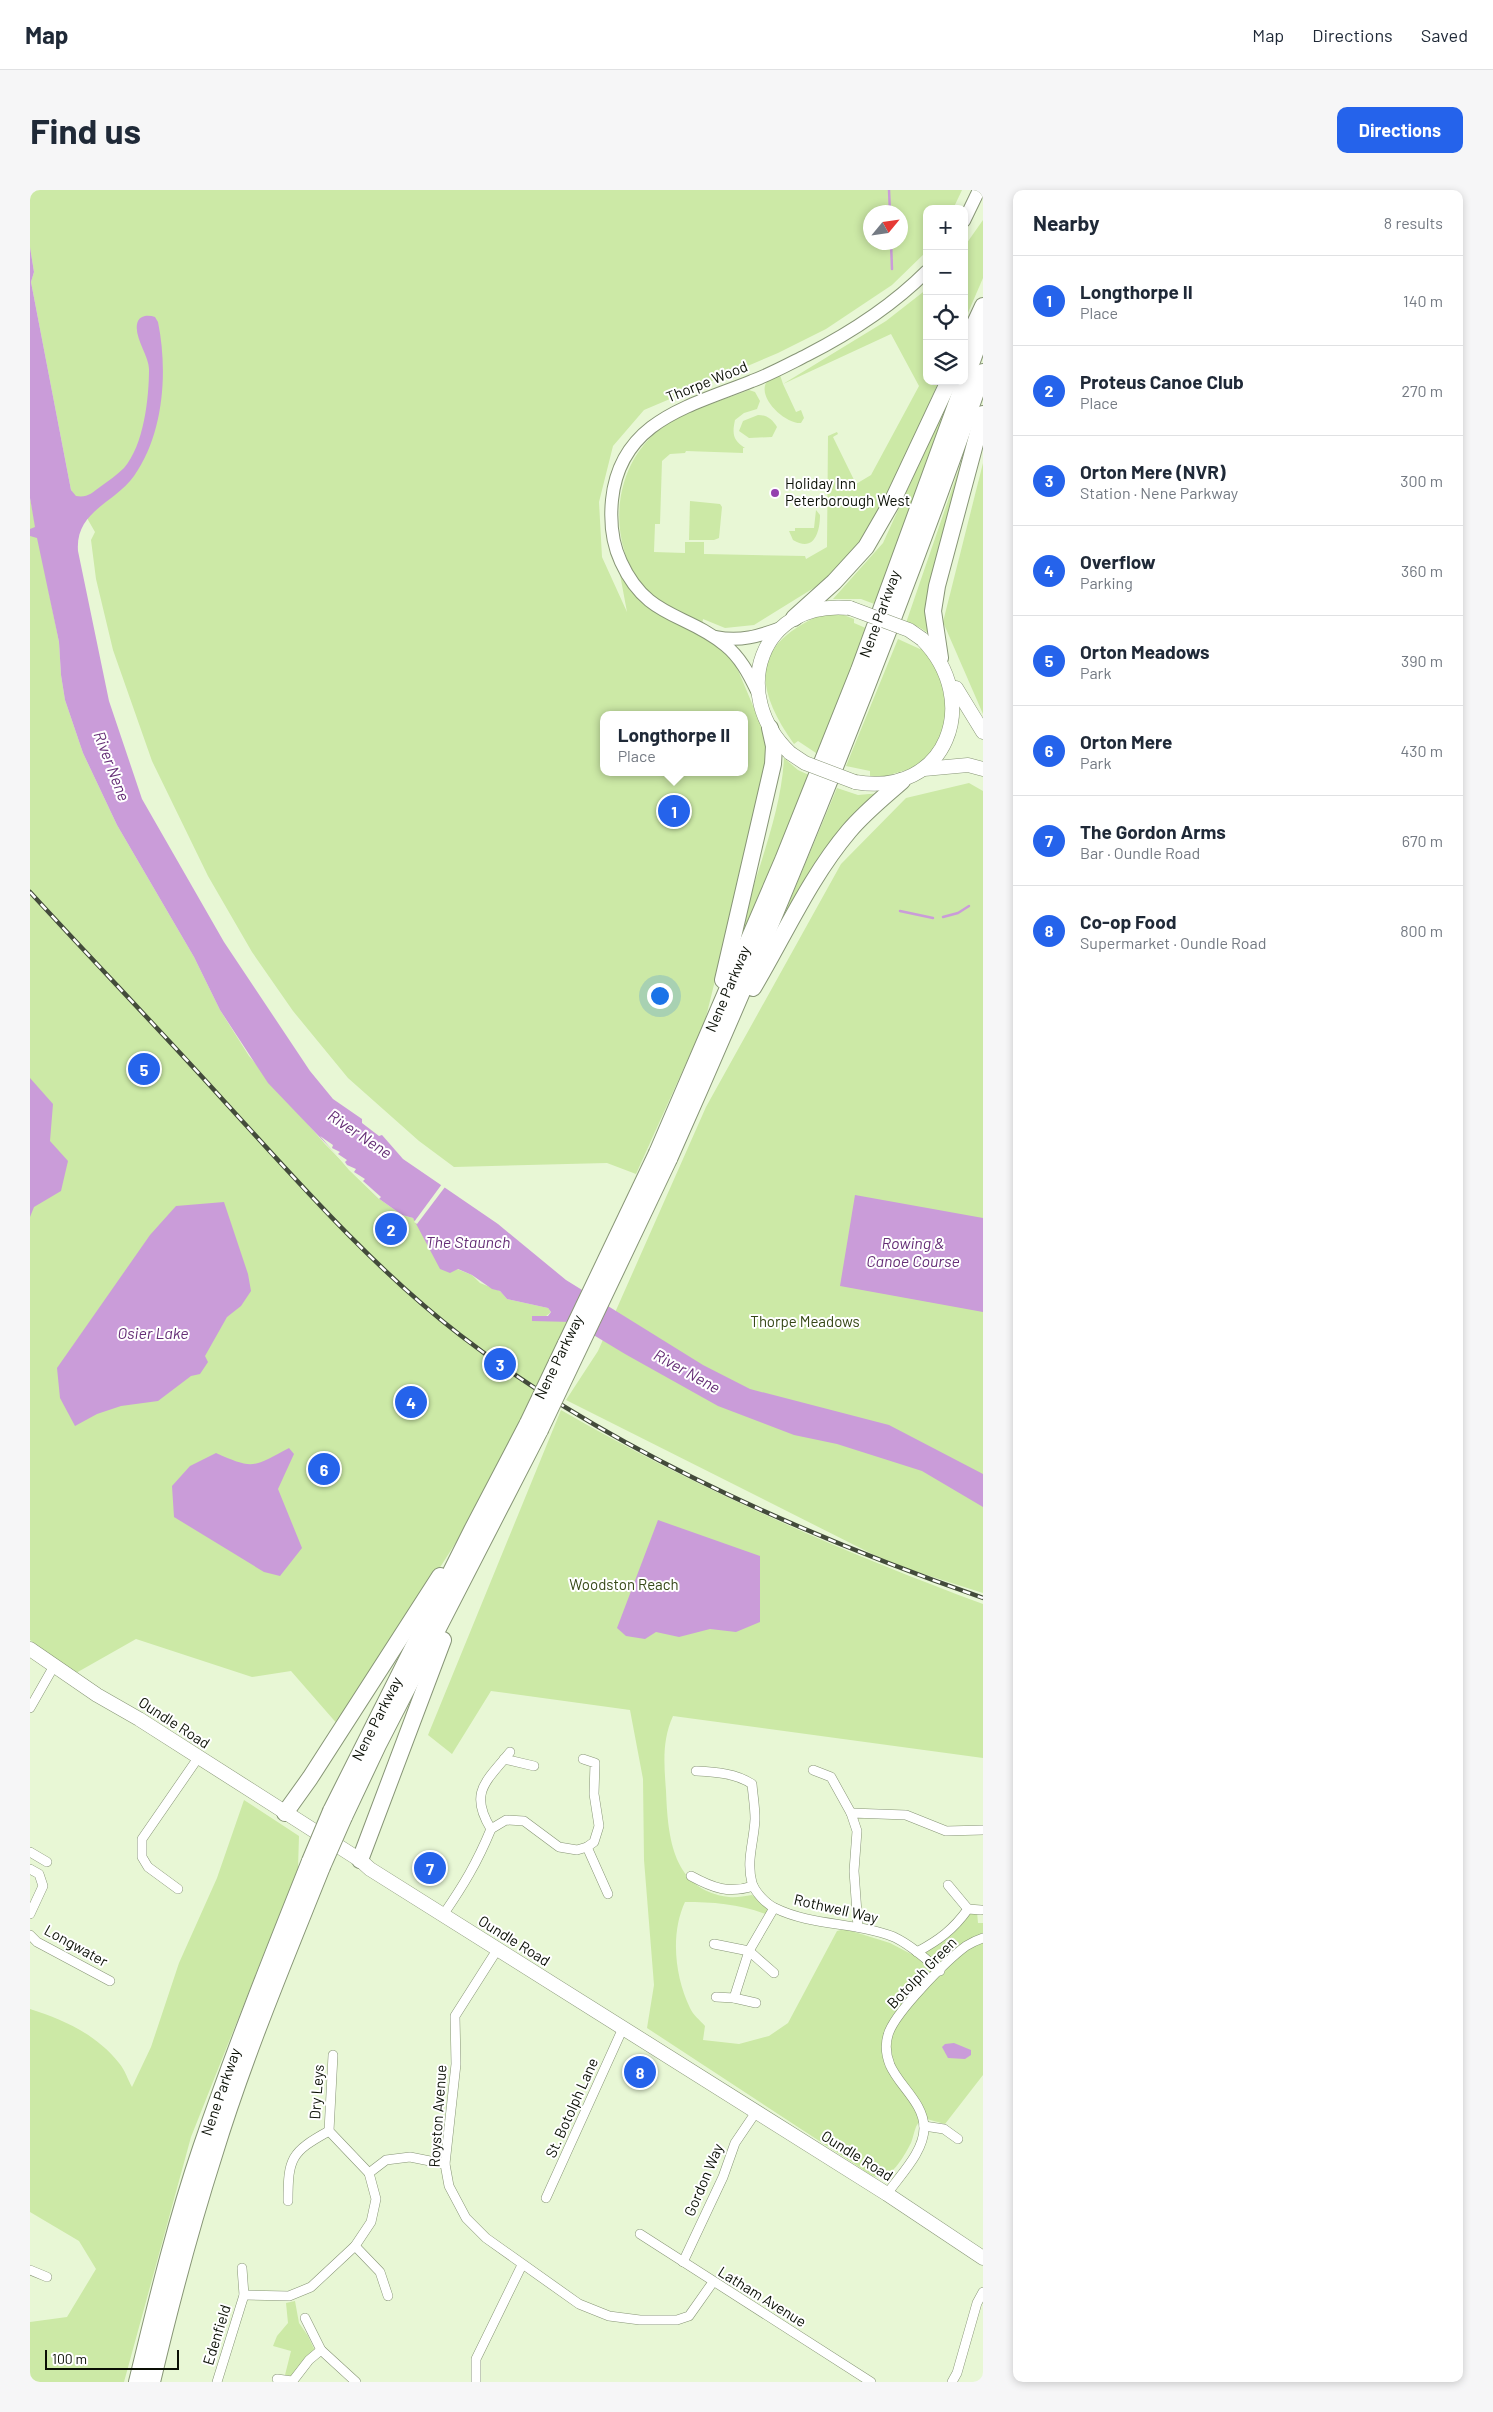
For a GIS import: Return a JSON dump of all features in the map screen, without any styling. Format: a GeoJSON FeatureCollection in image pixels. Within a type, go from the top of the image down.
{"type":"FeatureCollection","features":[{"type":"Feature","properties":{"kind":"highway"},"geometry":{"type":"LineString","coordinates":[[967,340],[983,306]]}},
{"type":"Feature","properties":{"kind":"highway","name":"Nene Parkway"},"geometry":{"type":"LineString","coordinates":[[717,1033],[783,860],[859,670],[983,330]]}},
{"type":"Feature","properties":{"kind":"highway","name":"Nene Parkway"},"geometry":{"type":"LineString","coordinates":[[137,2382],[157,2298],[200,2150],[251,2007],[338,1814],[449,1579],[477,1536],[534,1427],[663,1156],[717,1033],[796,865],[871,676],[983,372]]}},
{"type":"Feature","properties":{"kind":"highway"},"geometry":{"type":"LineString","coordinates":[[787,623],[840,576],[866,547],[892,502],[947,385]]}},
{"type":"Feature","properties":{"kind":"highway"},"geometry":{"type":"LineString","coordinates":[[940,658],[933,611],[937,586],[983,414]]}},
{"type":"Feature","properties":{"kind":"highway"},"geometry":{"type":"LineString","coordinates":[[717,1033],[773,764],[774,746],[770,728]]}},
{"type":"Feature","properties":{"kind":"highway"},"geometry":{"type":"LineString","coordinates":[[717,1033],[826,862],[849,831],[871,807],[902,781]]}},
{"type":"Feature","properties":{"kind":"highway"},"geometry":{"type":"LineString","coordinates":[[285,1813],[477,1536]]}},
{"type":"Feature","properties":{"kind":"highway"},"geometry":{"type":"LineString","coordinates":[[360,1860],[437,1655],[477,1536]]}},
{"type":"Feature","properties":{"kind":"highway","name":"Nene Parkway"},"geometry":{"type":"LineString","coordinates":[[152,2382],[171,2303],[214,2154],[316,1864]]}},
{"type":"Feature","properties":{"kind":"main road"},"geometry":{"type":"LineString","coordinates":[[953,684],[955,715],[952,731],[945,745],[924,769],[902,781],[870,785],[855,782],[804,763],[790,753],[778,742],[763,716],[757,691],[758,668],[762,657],[787,623],[821,608],[850,608],[909,630],[922,639],[940,658],[953,684],[983,732]]}},
{"type":"Feature","properties":{"kind":"main road"},"geometry":{"type":"LineString","coordinates":[[924,769],[968,765],[983,769]]}},
{"type":"Feature","properties":{"kind":"main road","name":"Oundle Road"},"geometry":{"type":"LineString","coordinates":[[30,1650],[360,1860],[370,1869],[497,1950],[887,2194],[983,2258]]}},
{"type":"Feature","properties":{"kind":"street"},"geometry":{"type":"LineString","coordinates":[[968,213],[979,190]]}},
{"type":"Feature","properties":{"kind":"street","name":"Thorpe Wood"},"geometry":{"type":"LineString","coordinates":[[757,691],[748,672],[726,645],[714,637],[666,614],[640,592],[621,562],[614,538],[611,512],[616,480],[623,463],[645,432],[671,413],[753,381],[809,354],[858,326],[914,284],[923,275]]}},
{"type":"Feature","properties":{"kind":"street","name":"Thorpe Wood"},"geometry":{"type":"LineString","coordinates":[[714,637],[742,639],[760,636],[787,623]]}},
{"type":"Feature","properties":{"kind":"street"},"geometry":{"type":"LineString","coordinates":[[30,1708],[54,1666]]}},
{"type":"Feature","properties":{"kind":"street"},"geometry":{"type":"LineString","coordinates":[[491,1829],[481,1813],[479,1798],[484,1784],[510,1752]]}},
{"type":"Feature","properties":{"kind":"street"},"geometry":{"type":"LineString","coordinates":[[178,1890],[148,1867],[142,1858],[142,1839],[198,1758]]}},
{"type":"Feature","properties":{"kind":"street"},"geometry":{"type":"LineString","coordinates":[[504,1759],[534,1766]]}},
{"type":"Feature","properties":{"kind":"street"},"geometry":{"type":"LineString","coordinates":[[443,1915],[473,1870],[491,1829],[506,1820],[524,1821],[559,1847],[577,1850],[587,1847],[594,1842],[598,1826],[594,1794],[595,1763],[583,1759]]}},
{"type":"Feature","properties":{"kind":"street"},"geometry":{"type":"LineString","coordinates":[[813,1770],[832,1778],[852,1813],[857,1831],[854,1872],[858,1927]]}},
{"type":"Feature","properties":{"kind":"street"},"geometry":{"type":"LineString","coordinates":[[691,1876],[721,1890],[732,1891],[753,1886],[749,1856],[755,1820],[752,1784],[744,1779],[718,1772],[696,1771]]}},
{"type":"Feature","properties":{"kind":"street"},"geometry":{"type":"LineString","coordinates":[[852,1813],[906,1815],[946,1831],[983,1830]]}},
{"type":"Feature","properties":{"kind":"street"},"geometry":{"type":"LineString","coordinates":[[587,1847],[608,1894]]}},
{"type":"Feature","properties":{"kind":"street"},"geometry":{"type":"LineString","coordinates":[[30,1852],[47,1862]]}},
{"type":"Feature","properties":{"kind":"street","name":"Longwater"},"geometry":{"type":"LineString","coordinates":[[30,1869],[39,1874],[43,1886],[30,1914]]}},
{"type":"Feature","properties":{"kind":"street"},"geometry":{"type":"LineString","coordinates":[[948,1885],[968,1910]]}},
{"type":"Feature","properties":{"kind":"street","name":"Rothwell Way"},"geometry":{"type":"LineString","coordinates":[[753,1886],[774,1908],[796,1915],[858,1927],[894,1938],[917,1952],[940,1971]]}},
{"type":"Feature","properties":{"kind":"street"},"geometry":{"type":"LineString","coordinates":[[734,1998],[748,1951],[774,1908]]}},
{"type":"Feature","properties":{"kind":"street"},"geometry":{"type":"LineString","coordinates":[[968,1910],[981,1910]]}},
{"type":"Feature","properties":{"kind":"street"},"geometry":{"type":"LineString","coordinates":[[917,1952],[941,1939],[956,1926],[968,1910]]}},
{"type":"Feature","properties":{"kind":"street","name":"Longwater"},"geometry":{"type":"LineString","coordinates":[[30,1935],[37,1942],[110,1981]]}},
{"type":"Feature","properties":{"kind":"street","name":"Botolph Green"},"geometry":{"type":"LineString","coordinates":[[924,2126],[915,2102],[890,2066],[886,2046],[888,2036],[898,2015],[940,1971],[965,1947],[983,1938]]}},
{"type":"Feature","properties":{"kind":"street"},"geometry":{"type":"LineString","coordinates":[[714,1944],[748,1951],[774,1973]]}},
{"type":"Feature","properties":{"kind":"street","name":"Royston Avenue"},"geometry":{"type":"LineString","coordinates":[[497,1950],[455,2016],[456,2064],[445,2164],[449,2186],[466,2218],[486,2238],[522,2265],[579,2304],[609,2316],[640,2320],[677,2320],[688,2316],[714,2282]]}},
{"type":"Feature","properties":{"kind":"street"},"geometry":{"type":"LineString","coordinates":[[716,1997],[734,1998],[756,2003]]}},
{"type":"Feature","properties":{"kind":"street","name":"St. Botolph Lane"},"geometry":{"type":"LineString","coordinates":[[546,2198],[623,2028]]}},
{"type":"Feature","properties":{"kind":"street","name":"Dry Leys"},"geometry":{"type":"LineString","coordinates":[[333,2054],[329,2131],[369,2173],[376,2199],[371,2222],[355,2246]]}},
{"type":"Feature","properties":{"kind":"street","name":"Gordon Way"},"geometry":{"type":"LineString","coordinates":[[682,2262],[723,2177],[735,2143],[756,2112]]}},
{"type":"Feature","properties":{"kind":"street"},"geometry":{"type":"LineString","coordinates":[[887,2194],[917,2151],[923,2138],[924,2126],[944,2128],[958,2139]]}},
{"type":"Feature","properties":{"kind":"street","name":"Dry Leys"},"geometry":{"type":"LineString","coordinates":[[288,2201],[288,2170],[302,2146],[329,2131]]}},
{"type":"Feature","properties":{"kind":"street"},"geometry":{"type":"LineString","coordinates":[[369,2173],[386,2160],[410,2157],[445,2164]]}},
{"type":"Feature","properties":{"kind":"street","name":"Latham Avenue"},"geometry":{"type":"LineString","coordinates":[[640,2234],[871,2382]]}},
{"type":"Feature","properties":{"kind":"street"},"geometry":{"type":"LineString","coordinates":[[355,2246],[380,2272],[388,2296]]}},
{"type":"Feature","properties":{"kind":"street","name":"Edenfield"},"geometry":{"type":"LineString","coordinates":[[244,2295],[289,2296],[311,2287],[355,2246]]}},
{"type":"Feature","properties":{"kind":"street"},"geometry":{"type":"LineString","coordinates":[[476,2382],[476,2359],[522,2265]]}},
{"type":"Feature","properties":{"kind":"street","name":"Edenfield"},"geometry":{"type":"LineString","coordinates":[[217,2382],[244,2295],[242,2268]]}},
{"type":"Feature","properties":{"kind":"street"},"geometry":{"type":"LineString","coordinates":[[30,2270],[47,2277]]}},
{"type":"Feature","properties":{"kind":"street"},"geometry":{"type":"LineString","coordinates":[[952,2382],[957,2373],[977,2303],[983,2292]]}},
{"type":"Feature","properties":{"kind":"street"},"geometry":{"type":"LineString","coordinates":[[305,2318],[321,2350],[356,2382]]}},
{"type":"Feature","properties":{"kind":"street"},"geometry":{"type":"LineString","coordinates":[[277,2379],[292,2382],[309,2360],[321,2350]]}},
{"type":"Feature","properties":{"kind":"green space"},"geometry":{"type":"Polygon","coordinates":[[[30,190],[962,190],[955,205],[923,205],[923,255],[892,285],[826,329],[778,353],[644,410],[613,446],[599,502],[602,557],[627,612],[619,569],[639,599],[723,647],[735,663],[764,732],[769,763],[705,1021],[636,1174],[607,1163],[454,1167],[419,1141],[348,1078],[293,1011],[252,952],[208,876],[152,761],[113,650],[96,579],[91,540],[95,532],[71,490],[31,282],[34,272],[30,247],[30,190]]]}},
{"type":"Feature","properties":{"kind":"green space"},"geometry":{"type":"Polygon","coordinates":[[[983,220],[983,278],[968,313],[968,250],[968,241],[983,220]]]}},
{"type":"Feature","properties":{"kind":"green space"},"geometry":{"type":"Polygon","coordinates":[[[923,292],[923,385],[937,385],[890,491],[868,534],[825,581],[754,625],[725,628],[703,619],[702,625],[668,607],[653,596],[640,582],[630,565],[623,547],[620,528],[622,489],[628,470],[650,438],[672,421],[697,409],[749,390],[755,392],[760,401],[757,409],[744,413],[735,420],[734,436],[745,448],[743,448],[743,453],[686,451],[685,453],[670,454],[662,461],[660,524],[655,524],[654,552],[685,553],[685,542],[704,542],[704,554],[805,556],[806,559],[827,547],[828,436],[837,432],[838,434],[833,437],[856,484],[871,475],[919,386],[891,334],[783,384],[886,321],[923,292]]]}},
{"type":"Feature","properties":{"kind":"green space"},"geometry":{"type":"Polygon","coordinates":[[[780,375],[796,412],[801,410],[804,418],[801,423],[781,415],[766,396],[766,383],[769,380],[780,375]]]}},
{"type":"Feature","properties":{"kind":"green space"},"geometry":{"type":"Polygon","coordinates":[[[956,385],[877,605],[861,599],[833,599],[883,543],[956,385]]]}},
{"type":"Feature","properties":{"kind":"green space"},"geometry":{"type":"Polygon","coordinates":[[[758,415],[769,418],[777,427],[772,437],[749,438],[739,431],[743,421],[758,415]]]}},
{"type":"Feature","properties":{"kind":"green space"},"geometry":{"type":"Polygon","coordinates":[[[976,419],[934,637],[919,627],[906,623],[976,419]]]}},
{"type":"Feature","properties":{"kind":"green space"},"geometry":{"type":"Polygon","coordinates":[[[983,463],[983,714],[943,622],[983,463]]]}},
{"type":"Feature","properties":{"kind":"green space"},"geometry":{"type":"Polygon","coordinates":[[[30,498],[59,642],[65,700],[83,753],[117,825],[194,957],[220,1010],[249,1056],[325,1144],[378,1198],[402,1215],[413,1218],[452,1271],[457,1269],[472,1275],[480,1283],[500,1291],[507,1299],[548,1308],[551,1312],[545,1317],[532,1316],[567,1321],[509,1453],[467,1525],[339,1726],[291,1671],[252,1677],[136,1639],[76,1673],[30,1640],[30,498]]]}},
{"type":"Feature","properties":{"kind":"green space"},"geometry":{"type":"Polygon","coordinates":[[[690,501],[720,504],[722,507],[719,538],[714,540],[689,540],[690,501]]]}},
{"type":"Feature","properties":{"kind":"green space"},"geometry":{"type":"Polygon","coordinates":[[[816,510],[820,515],[820,521],[814,539],[806,544],[793,540],[789,531],[795,531],[795,528],[814,528],[816,510]]]}},
{"type":"Feature","properties":{"kind":"green space"},"geometry":{"type":"Polygon","coordinates":[[[823,614],[841,614],[854,619],[854,623],[868,629],[819,755],[798,741],[794,744],[780,723],[771,703],[766,685],[766,668],[772,653],[783,639],[800,626],[823,614]]]}},
{"type":"Feature","properties":{"kind":"green space"},"geometry":{"type":"Polygon","coordinates":[[[898,639],[920,649],[923,646],[943,680],[949,723],[923,765],[879,778],[870,777],[870,771],[846,766],[898,639]]]}},
{"type":"Feature","properties":{"kind":"green space"},"geometry":{"type":"Polygon","coordinates":[[[784,758],[798,770],[811,776],[731,974],[748,906],[775,813],[781,786],[784,758]]]}},
{"type":"Feature","properties":{"kind":"green space","name":"Thorpe Meadows"},"geometry":{"type":"Polygon","coordinates":[[[969,783],[983,791],[983,1593],[892,1564],[566,1400],[598,1351],[706,1107],[841,864],[906,798],[969,783]]]}},
{"type":"Feature","properties":{"kind":"green space"},"geometry":{"type":"Polygon","coordinates":[[[837,788],[858,795],[881,793],[773,941],[837,788]]]}},
{"type":"Feature","properties":{"kind":"green space","name":"Woodston Reach"},"geometry":{"type":"Polygon","coordinates":[[[561,1410],[663,1466],[768,1516],[874,1562],[983,1604],[983,1758],[673,1716],[665,1743],[664,1762],[669,1826],[677,1859],[685,1873],[695,1884],[710,1892],[732,1897],[752,1895],[766,1906],[768,1912],[765,1914],[726,1904],[685,1902],[677,1928],[676,1955],[685,1996],[690,2008],[705,2026],[703,2040],[739,2044],[769,2036],[788,2023],[837,1931],[845,1929],[890,1943],[911,1954],[937,1943],[972,1912],[977,1912],[978,1923],[983,1923],[983,2075],[945,2124],[923,2118],[920,2121],[902,2159],[893,2170],[882,2177],[876,2177],[867,2173],[647,2028],[654,1985],[644,1860],[643,1779],[630,1710],[491,1691],[452,1754],[428,1735],[561,1410]]]}},
{"type":"Feature","properties":{"kind":"green space"},"geometry":{"type":"Polygon","coordinates":[[[244,1800],[299,1836],[298,1868],[191,2137],[124,2382],[30,2382],[30,2322],[67,2317],[96,2269],[79,2241],[30,2212],[30,2009],[67,2023],[90,2036],[110,2053],[121,2066],[132,2087],[151,2047],[179,1963],[217,1878],[244,1800]]]}},
{"type":"Feature","properties":{"kind":"green space"},"geometry":{"type":"Polygon","coordinates":[[[295,2301],[299,2323],[315,2351],[292,2376],[285,2375],[291,2351],[273,2346],[277,2336],[288,2323],[286,2303],[295,2301]]]}},
{"type":"Feature","properties":{"kind":"water"},"geometry":{"type":"Polygon","coordinates":[[[30,247],[34,272],[31,282],[71,490],[76,496],[83,496],[94,491],[124,468],[131,458],[141,434],[148,393],[149,369],[137,332],[138,321],[145,316],[150,316],[155,317],[158,322],[163,361],[163,381],[161,402],[152,441],[134,476],[89,517],[79,537],[78,551],[109,701],[142,799],[224,942],[310,1071],[333,1099],[362,1119],[362,1123],[379,1136],[382,1135],[403,1159],[498,1224],[566,1280],[703,1365],[750,1389],[889,1425],[983,1474],[983,1507],[922,1471],[837,1444],[794,1435],[718,1406],[572,1322],[532,1321],[532,1316],[548,1316],[551,1312],[548,1308],[507,1299],[500,1291],[492,1289],[472,1275],[458,1269],[450,1273],[440,1269],[413,1218],[402,1215],[378,1198],[268,1083],[220,1010],[194,957],[117,825],[83,753],[65,700],[59,642],[37,538],[30,536],[30,529],[35,527],[30,498],[30,247]]]}},
{"type":"Feature","properties":{"kind":"water"},"geometry":{"type":"Polygon","coordinates":[[[30,1078],[53,1104],[50,1141],[68,1161],[61,1191],[34,1207],[30,1217],[30,1078]]]}},
{"type":"Feature","properties":{"kind":"water","name":"Rowing & Canoe Course"},"geometry":{"type":"Polygon","coordinates":[[[855,1195],[983,1218],[983,1312],[840,1286],[855,1195]]]}},
{"type":"Feature","properties":{"kind":"water","name":"Osier Lake"},"geometry":{"type":"Polygon","coordinates":[[[224,1202],[248,1274],[251,1291],[241,1306],[227,1317],[205,1356],[208,1362],[200,1374],[191,1376],[158,1401],[121,1406],[97,1414],[75,1426],[60,1398],[57,1368],[150,1235],[176,1206],[224,1202]]]}},
{"type":"Feature","properties":{"kind":"water"},"geometry":{"type":"Polygon","coordinates":[[[289,1448],[294,1454],[278,1489],[302,1548],[280,1576],[264,1572],[174,1517],[172,1486],[190,1466],[216,1453],[238,1462],[253,1464],[268,1459],[289,1448]]]}},
{"type":"Feature","properties":{"kind":"water"},"geometry":{"type":"Polygon","coordinates":[[[658,1520],[760,1556],[760,1622],[736,1632],[710,1629],[679,1637],[656,1632],[645,1639],[626,1636],[617,1628],[658,1520]]]}},
{"type":"Feature","properties":{"kind":"water"},"geometry":{"type":"Polygon","coordinates":[[[954,2043],[971,2050],[971,2055],[965,2059],[948,2058],[942,2047],[945,2044],[954,2043]]]}},
{"type":"Feature","properties":{"kind":"pier"},"geometry":{"type":"Polygon","coordinates":[[[320,1136],[333,1145],[332,1148],[340,1152],[338,1154],[347,1160],[345,1162],[347,1165],[356,1169],[354,1172],[365,1179],[363,1181],[381,1197],[379,1199],[349,1170],[320,1136]]]}},
{"type":"Feature","properties":{"kind":"pier"},"geometry":{"type":"Polygon","coordinates":[[[442,1184],[445,1187],[417,1224],[414,1222],[442,1184]]]}},
{"type":"Feature","properties":{"kind":"waterway"},"geometry":{"type":"LineString","coordinates":[[889,190],[890,205]]}},
{"type":"Feature","properties":{"kind":"waterway"},"geometry":{"type":"LineString","coordinates":[[891,250],[892,269]]}},
{"type":"Feature","properties":{"kind":"waterway"},"geometry":{"type":"LineString","coordinates":[[943,917],[958,913],[969,906]]}},
{"type":"Feature","properties":{"kind":"waterway"},"geometry":{"type":"LineString","coordinates":[[900,911],[933,918]]}},
{"type":"Feature","properties":{"kind":"railway"},"geometry":{"type":"LineString","coordinates":[[30,892],[337,1223],[396,1281],[460,1335],[518,1377],[580,1416],[644,1452],[711,1486],[779,1518],[848,1547],[983,1598]]}},
{"type":"Feature","properties":{"kind":"place","name":"Holiday Inn Peterborough West"},"geometry":{"type":"Point","coordinates":[775,493]}},
{"type":"Feature","properties":{"kind":"place","name":"Longthorpe II"},"geometry":{"type":"Point","coordinates":[674,811]}},
{"type":"Feature","properties":{"kind":"place","name":"Orton Meadows"},"geometry":{"type":"Point","coordinates":[144,1069]}},
{"type":"Feature","properties":{"kind":"place","name":"Proteus Canoe Club"},"geometry":{"type":"Point","coordinates":[391,1229]}},
{"type":"Feature","properties":{"kind":"place","name":"Orton Mere (NVR)"},"geometry":{"type":"Point","coordinates":[500,1364]}},
{"type":"Feature","properties":{"kind":"place","name":"Overflow"},"geometry":{"type":"Point","coordinates":[411,1402]}},
{"type":"Feature","properties":{"kind":"place","name":"Orton Mere"},"geometry":{"type":"Point","coordinates":[324,1469]}},
{"type":"Feature","properties":{"kind":"place","name":"The Gordon Arms"},"geometry":{"type":"Point","coordinates":[430,1868]}},
{"type":"Feature","properties":{"kind":"place","name":"Co-op Food"},"geometry":{"type":"Point","coordinates":[640,2072]}},
{"type":"Feature","properties":{"kind":"water label","name":"River Nene"},"geometry":{"type":"Point","coordinates":[112,766]}},
{"type":"Feature","properties":{"kind":"water label","name":"River Nene"},"geometry":{"type":"Point","coordinates":[360,1134]}},
{"type":"Feature","properties":{"kind":"water label","name":"The Staunch"},"geometry":{"type":"Point","coordinates":[468,1242]}},
{"type":"Feature","properties":{"kind":"water label","name":"River Nene"},"geometry":{"type":"Point","coordinates":[687,1371]}}]}
